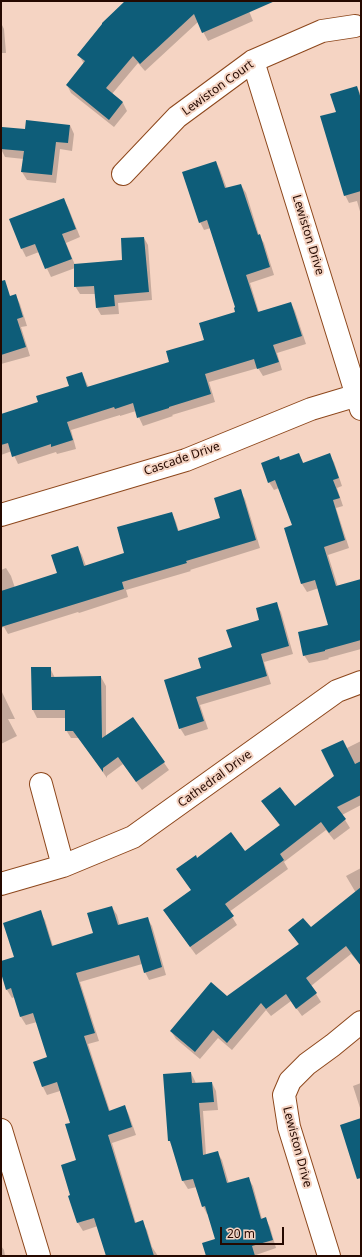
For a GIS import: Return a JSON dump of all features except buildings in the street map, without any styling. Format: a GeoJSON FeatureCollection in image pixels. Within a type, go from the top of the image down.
{"type":"FeatureCollection","features":[{"type":"Feature","properties":{"kind":"street","name":"Lewiston Court"},"geometry":{"type":"LineString","coordinates":[[123,174],[177,117],[253,61],[322,31],[355,26]]}},
{"type":"Feature","properties":{"kind":"street","name":"Lewiston Drive"},"geometry":{"type":"LineString","coordinates":[[253,61],[360,399]]}},
{"type":"Feature","properties":{"kind":"street","name":"Cascade Drive"},"geometry":{"type":"LineString","coordinates":[[1,516],[186,460],[311,409],[360,399]]}},
{"type":"Feature","properties":{"kind":"street","name":"Cathedral Drive"},"geometry":{"type":"LineString","coordinates":[[1,884],[63,866],[134,837],[337,691],[361,682]]}},
{"type":"Feature","properties":{"kind":"street"},"geometry":{"type":"LineString","coordinates":[[41,784],[63,866]]}},
{"type":"Feature","properties":{"kind":"street","name":"Lewiston Drive"},"geometry":{"type":"LineString","coordinates":[[329,1256],[289,1127],[284,1094],[290,1081],[306,1064],[333,1045],[361,1022]]}},
{"type":"Feature","properties":{"kind":"street"},"geometry":{"type":"LineString","coordinates":[[1,1130],[8,1178],[39,1256]]}}]}
